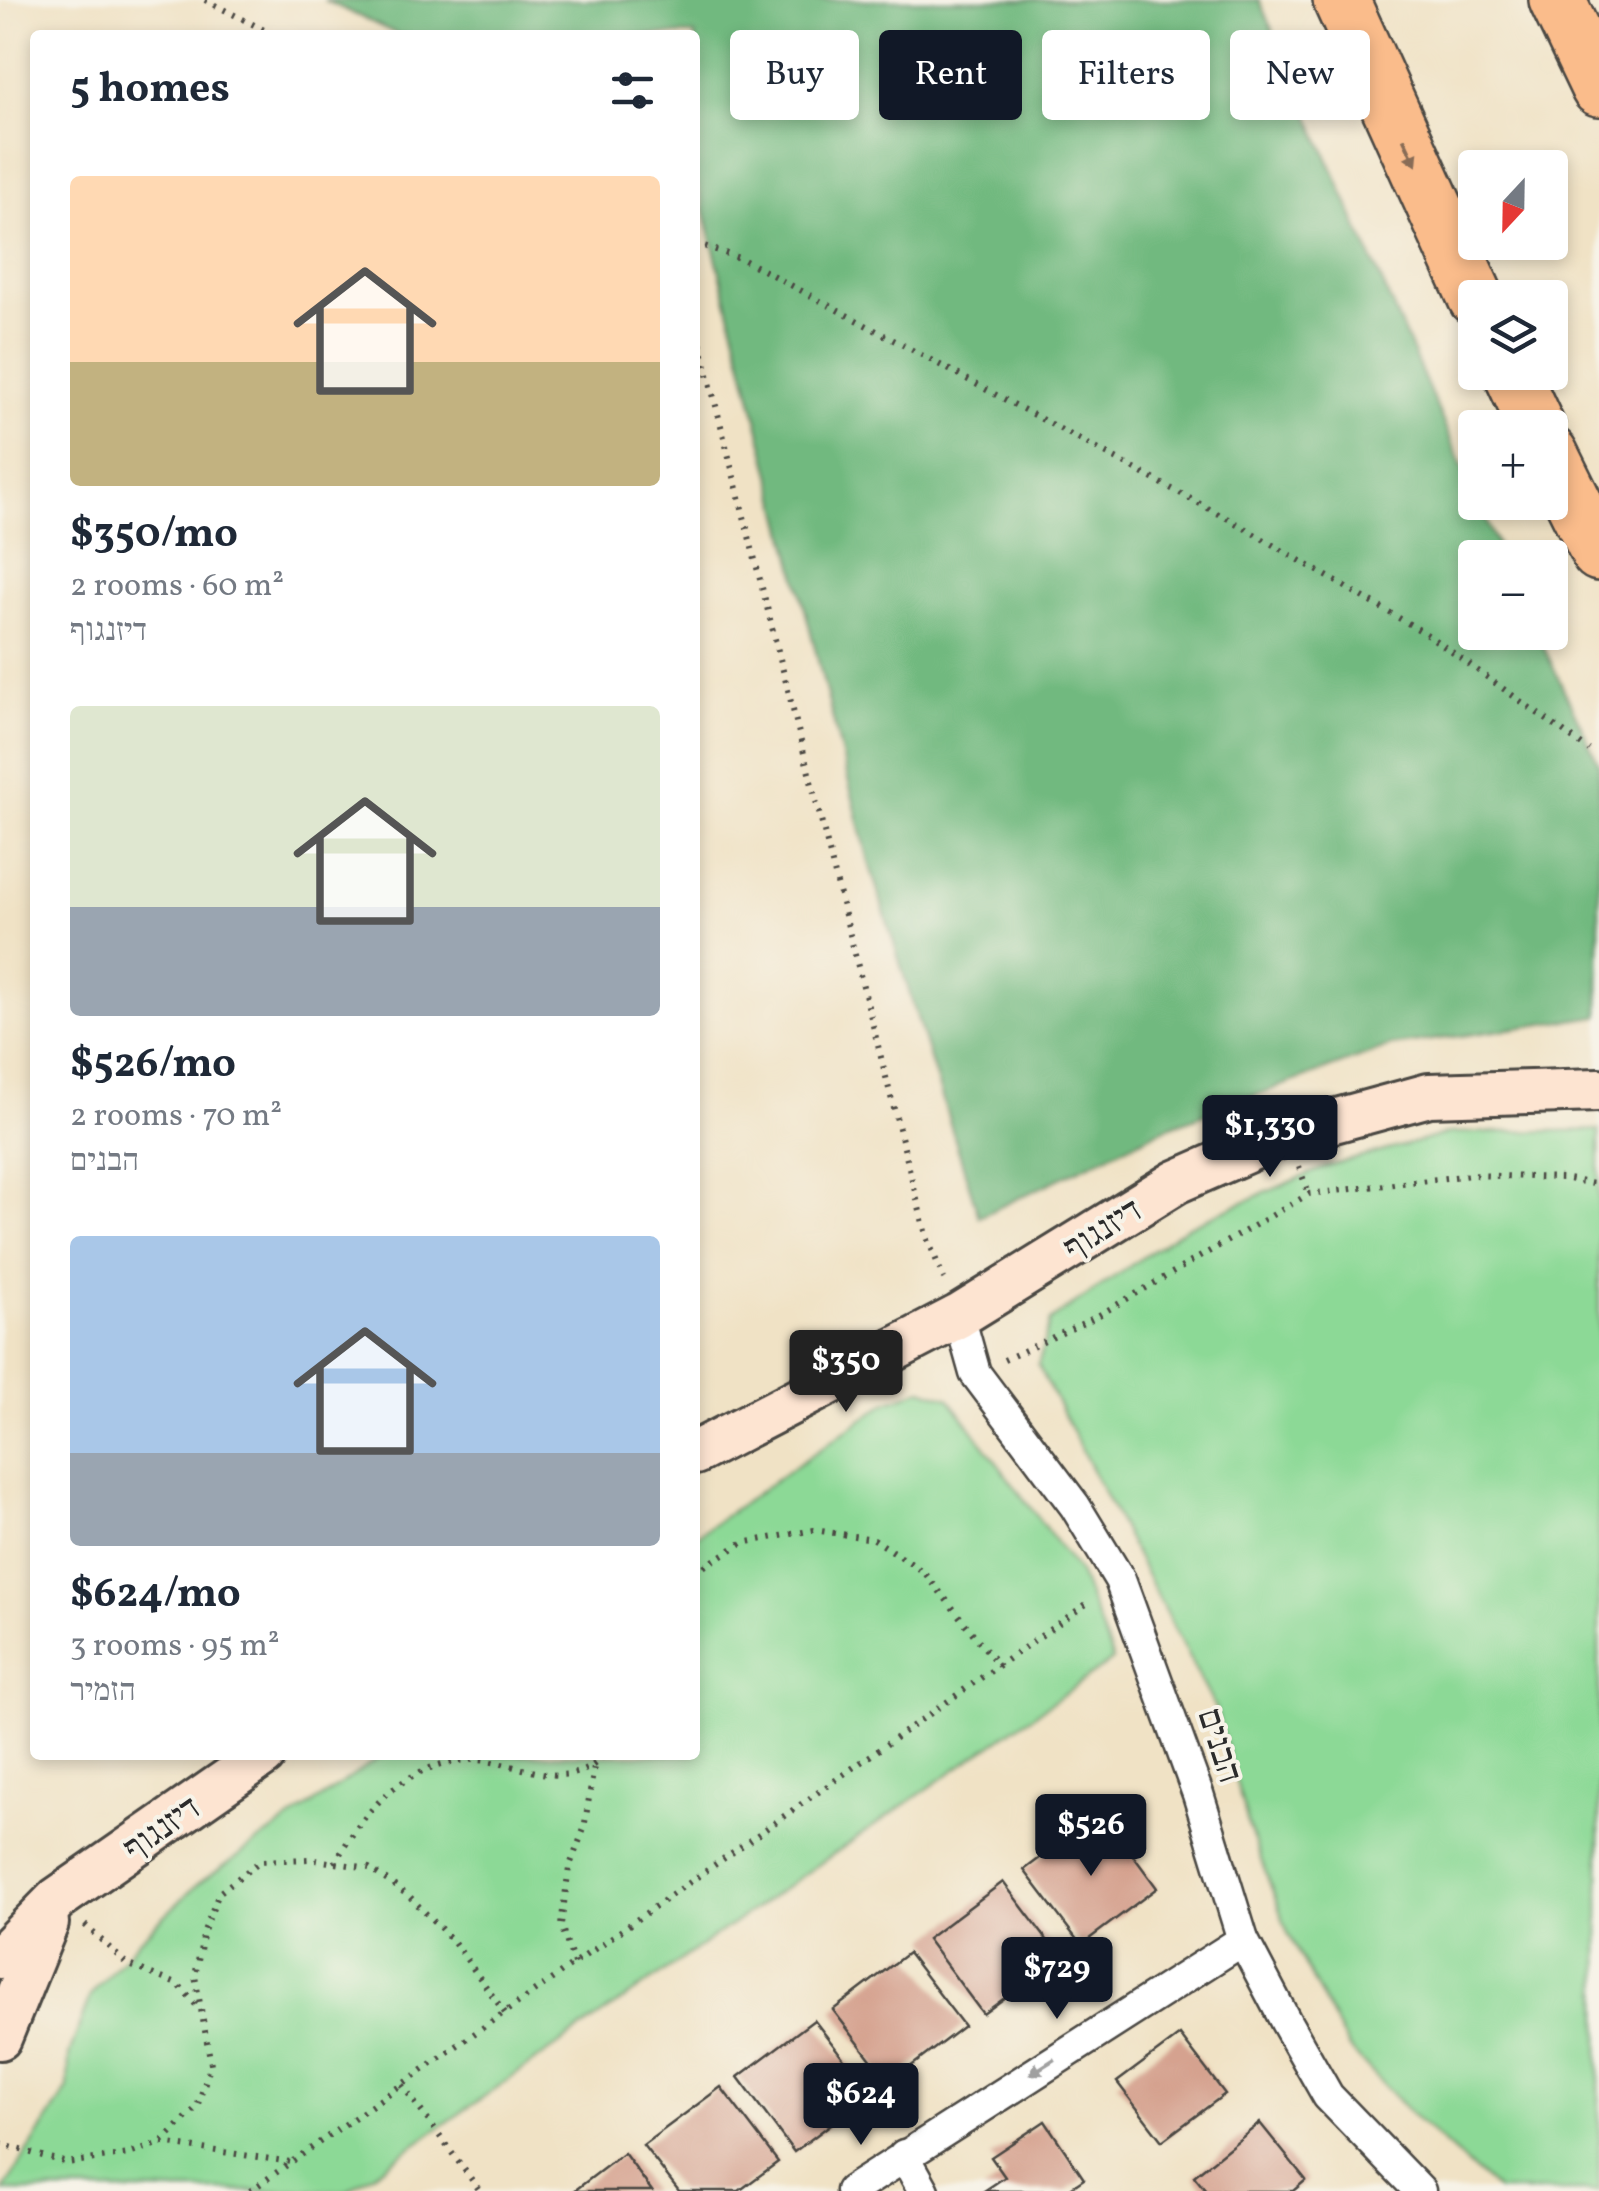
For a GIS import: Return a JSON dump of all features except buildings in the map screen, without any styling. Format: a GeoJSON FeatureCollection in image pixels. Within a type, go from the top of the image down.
{"type":"FeatureCollection","features":[{"type":"Feature","properties":{"kind":"highway"},"geometry":{"type":"LineString","coordinates":[[1341,0],[1468,280]]}},
{"type":"Feature","properties":{"kind":"highway"},"geometry":{"type":"LineString","coordinates":[[1557,0],[1599,88]]}},
{"type":"Feature","properties":{"kind":"highway"},"geometry":{"type":"LineString","coordinates":[[1568,491],[1599,554]]}},
{"type":"Feature","properties":{"kind":"street","name":"דיזנגוף"},"geometry":{"type":"LineString","coordinates":[[700,1450],[960,1316],[1176,1182],[1286,1134],[1429,1095],[1599,1090]]}},
{"type":"Feature","properties":{"kind":"street","name":"הבנים"},"geometry":{"type":"LineString","coordinates":[[960,1316],[974,1374],[1075,1506],[1120,1580],[1192,1776],[1242,1940],[1328,2096],[1420,2191]]}},
{"type":"Feature","properties":{"kind":"street","name":"דיזנגוף"},"geometry":{"type":"LineString","coordinates":[[0,1958],[58,1899],[257,1760]]}},
{"type":"Feature","properties":{"kind":"street"},"geometry":{"type":"LineString","coordinates":[[0,2038],[58,1899]]}},
{"type":"Feature","properties":{"kind":"street"},"geometry":{"type":"LineString","coordinates":[[852,2191],[1242,1940]]}},
{"type":"Feature","properties":{"kind":"street"},"geometry":{"type":"LineString","coordinates":[[904,2154],[924,2191]]}},
{"type":"Feature","properties":{"kind":"path"},"geometry":{"type":"LineString","coordinates":[[205,0],[264,30]]}},
{"type":"Feature","properties":{"kind":"path"},"geometry":{"type":"LineString","coordinates":[[700,245],[742,259],[1232,521],[1428,635],[1589,750]]}},
{"type":"Feature","properties":{"kind":"path"},"geometry":{"type":"LineString","coordinates":[[700,343],[926,1235],[960,1316]]}},
{"type":"Feature","properties":{"kind":"path"},"geometry":{"type":"LineString","coordinates":[[974,1374],[1094,1318],[1309,1194],[1471,1176],[1564,1178],[1599,1185]]}},
{"type":"Feature","properties":{"kind":"path"},"geometry":{"type":"LineString","coordinates":[[700,1569],[742,1543],[814,1530],[874,1539],[924,1572],[999,1666]]}},
{"type":"Feature","properties":{"kind":"path"},"geometry":{"type":"LineString","coordinates":[[250,2191],[1120,1580]]}},
{"type":"Feature","properties":{"kind":"path"},"geometry":{"type":"LineString","coordinates":[[335,1863],[356,1824],[392,1788],[427,1768],[473,1760],[552,1776],[594,1767]]}},
{"type":"Feature","properties":{"kind":"path"},"geometry":{"type":"LineString","coordinates":[[574,1964],[561,1925],[569,1868],[584,1829],[594,1767],[600,1760]]}},
{"type":"Feature","properties":{"kind":"path"},"geometry":{"type":"LineString","coordinates":[[0,2144],[67,2163],[129,2154],[160,2143],[197,2106],[211,2064],[195,1976],[204,1931],[220,1892],[260,1861],[369,1868],[409,1896],[454,1942],[505,2013]]}},
{"type":"Feature","properties":{"kind":"path"},"geometry":{"type":"LineString","coordinates":[[58,1899],[127,1964],[179,1985],[202,2012]]}},
{"type":"Feature","properties":{"kind":"path"},"geometry":{"type":"LineString","coordinates":[[402,2086],[480,2191]]}},
{"type":"Feature","properties":{"kind":"path"},"geometry":{"type":"LineString","coordinates":[[160,2143],[291,2162]]}},
{"type":"Feature","properties":{"kind":"green space"},"geometry":{"type":"Polygon","coordinates":[[[324,0],[1259,0],[1272,30],[1230,30],[1230,120],[1311,120],[1458,456],[1458,520],[1486,520],[1495,540],[1458,540],[1458,650],[1545,650],[1599,764],[1599,1016],[1391,1046],[1163,1129],[979,1217],[870,866],[700,194],[700,30],[388,30],[324,0]]]}},
{"type":"Feature","properties":{"kind":"green space"},"geometry":{"type":"Polygon","coordinates":[[[1599,1130],[1599,2191],[1498,2191],[1411,2114],[1348,2047],[1288,1933],[1249,1827],[1215,1708],[1038,1365],[1050,1321],[1188,1226],[1325,1167],[1450,1133],[1599,1130]]]}},
{"type":"Feature","properties":{"kind":"green space"},"geometry":{"type":"Polygon","coordinates":[[[922,1389],[949,1398],[1079,1573],[1113,1660],[348,2191],[3,2191],[68,2088],[69,2055],[90,1996],[140,1939],[198,1884],[376,1760],[700,1760],[700,1533],[887,1402],[922,1389]]]}}]}
